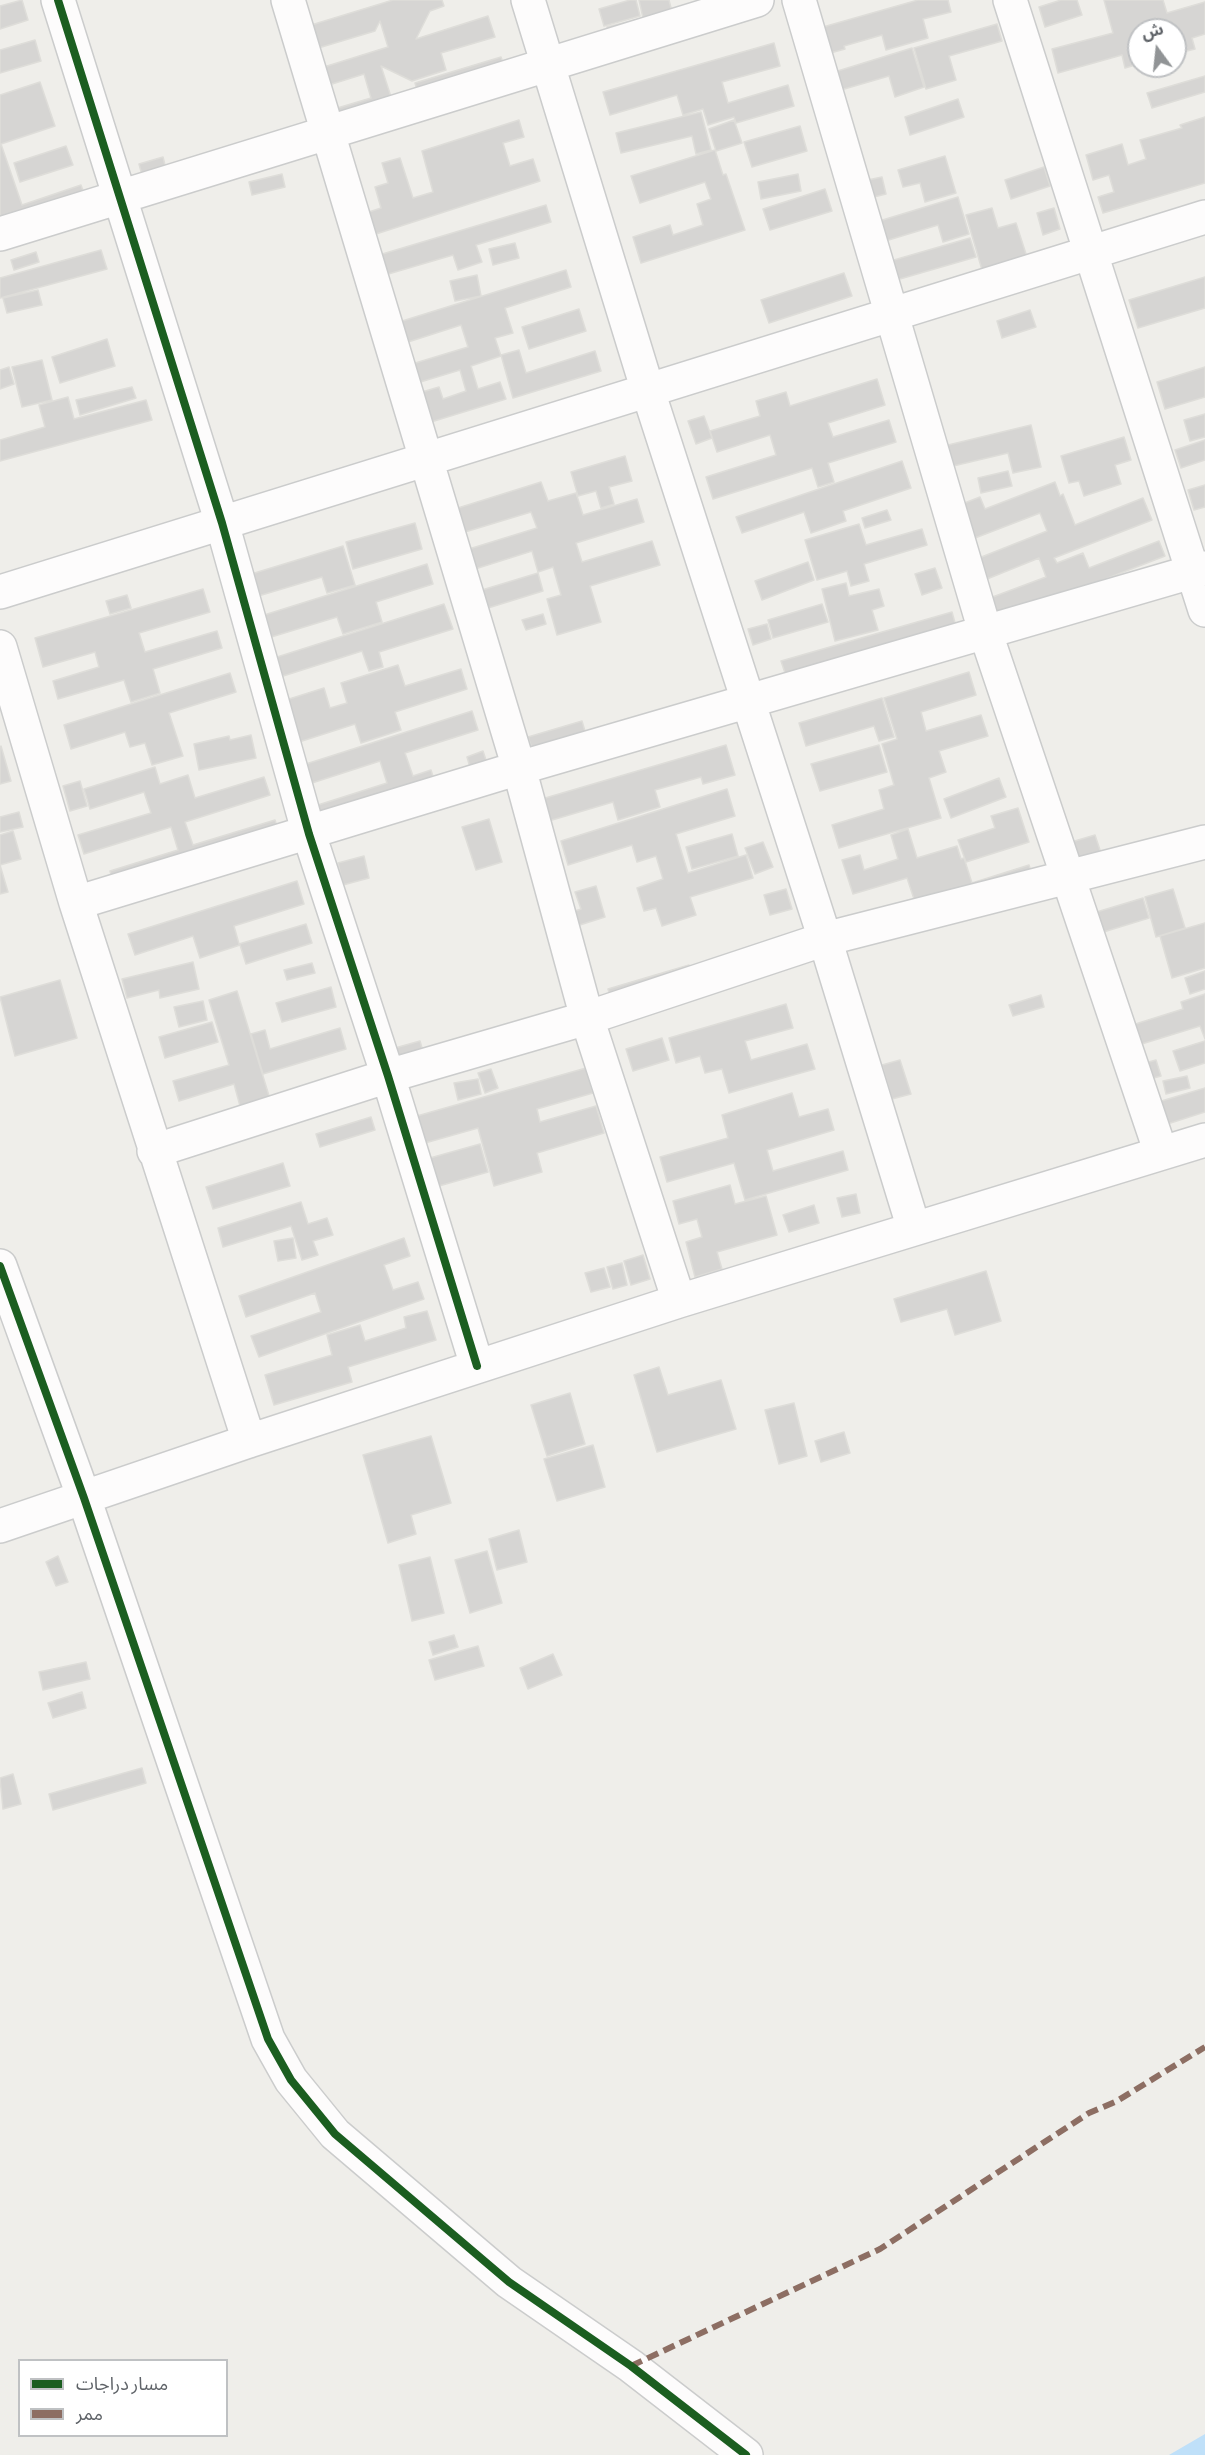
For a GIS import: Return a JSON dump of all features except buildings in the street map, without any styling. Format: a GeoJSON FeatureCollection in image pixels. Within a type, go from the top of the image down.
{"type":"FeatureCollection","features":[{"type":"Feature","properties":{"kind":"street"},"geometry":{"type":"LineString","coordinates":[[58,0],[222,523],[309,834],[388,1076],[477,1366]]}},
{"type":"Feature","properties":{"kind":"street"},"geometry":{"type":"LineString","coordinates":[[288,0],[330,133],[519,768],[587,1018],[679,1301]]}},
{"type":"Feature","properties":{"kind":"street"},"geometry":{"type":"LineString","coordinates":[[528,0],[648,391],[825,939],[914,1229]]}},
{"type":"Feature","properties":{"kind":"street"},"geometry":{"type":"LineString","coordinates":[[0,234],[757,0]]}},
{"type":"Feature","properties":{"kind":"street"},"geometry":{"type":"LineString","coordinates":[[800,0],[985,631],[1070,877],[1161,1153]]}},
{"type":"Feature","properties":{"kind":"street"},"geometry":{"type":"LineString","coordinates":[[1010,0],[1199,570],[1205,610]]}},
{"type":"Feature","properties":{"kind":"street"},"geometry":{"type":"LineString","coordinates":[[0,592],[892,316],[1092,250],[1205,216]]}},
{"type":"Feature","properties":{"kind":"street"},"geometry":{"type":"LineString","coordinates":[[76,903],[309,834],[519,768],[1199,570]]}},
{"type":"Feature","properties":{"kind":"street"},"geometry":{"type":"LineString","coordinates":[[0,647],[76,903],[249,1441]]}},
{"type":"Feature","properties":{"kind":"street"},"geometry":{"type":"LineString","coordinates":[[154,1151],[388,1076],[587,1018],[825,939],[1205,842]]}},
{"type":"Feature","properties":{"kind":"street"},"geometry":{"type":"LineString","coordinates":[[0,1526],[249,1441],[679,1301],[1205,1140]]}},
{"type":"Feature","properties":{"kind":"street"},"geometry":{"type":"LineString","coordinates":[[0,1266],[84,1498],[268,2039],[291,2080],[336,2134],[509,2282],[631,2366],[746,2455]]}},
{"type":"Feature","properties":{"kind":"water"},"geometry":{"type":"Polygon","coordinates":[[[1205,2434],[1205,2455],[1169,2455],[1205,2434]]]}},
{"type":"Feature","properties":{"kind":"marked path"},"geometry":{"type":"LineString","coordinates":[[631,2366],[880,2249],[1089,2113],[1117,2101],[1205,2047]]}},
{"type":"Feature","properties":{"kind":"cycle path"},"geometry":{"type":"LineString","coordinates":[[58,0],[222,523],[309,834],[388,1076],[477,1366]]}},
{"type":"Feature","properties":{"kind":"cycle path"},"geometry":{"type":"LineString","coordinates":[[0,1266],[84,1498],[268,2039],[291,2080],[335,2134],[509,2282],[631,2366],[746,2455]]}}]}
